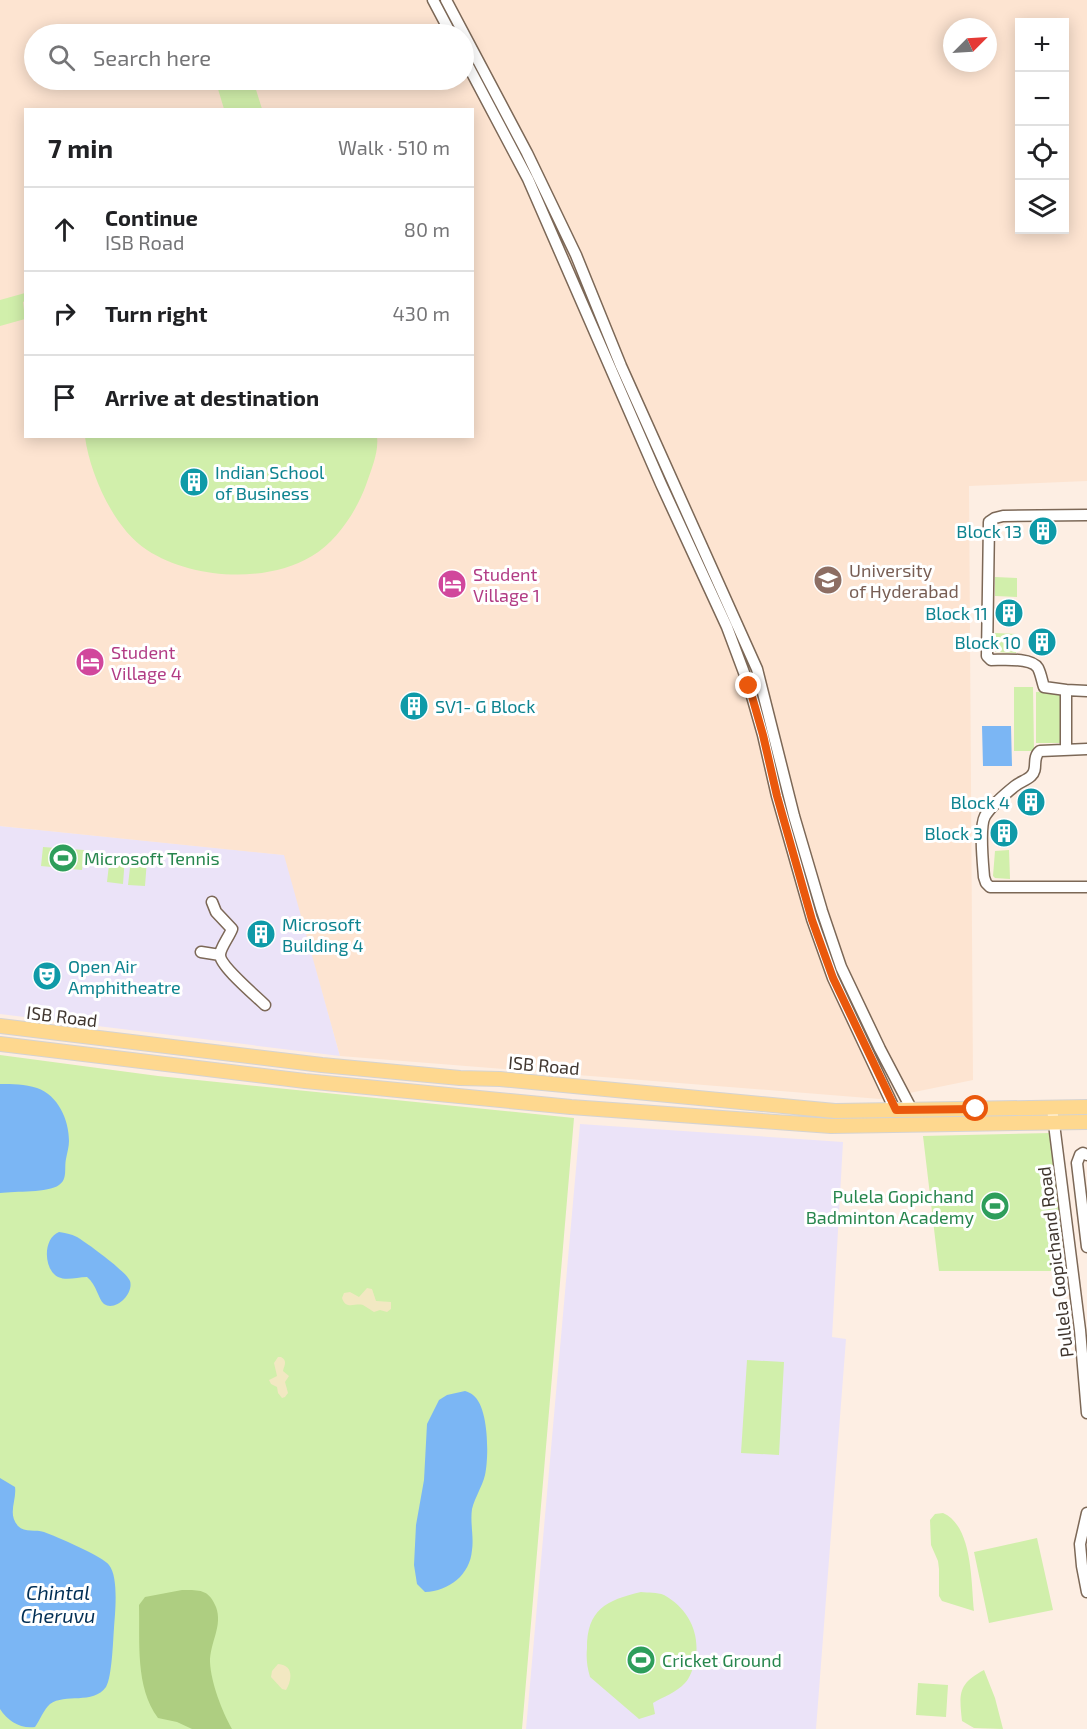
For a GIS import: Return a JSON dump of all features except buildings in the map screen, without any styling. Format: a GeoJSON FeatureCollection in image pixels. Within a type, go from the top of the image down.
{"type":"FeatureCollection","features":[{"type":"Feature","properties":{"kind":"main road","name":"ISB Road"},"geometry":{"type":"LineString","coordinates":[[0,1026],[314,1064],[835,1111],[1087,1107]]}},
{"type":"Feature","properties":{"kind":"main road","name":"ISB Road"},"geometry":{"type":"LineString","coordinates":[[0,1044],[317,1082],[577,1107],[808,1125],[1087,1122]]}},
{"type":"Feature","properties":{"kind":"street"},"geometry":{"type":"LineString","coordinates":[[433,0],[446,24]]}},
{"type":"Feature","properties":{"kind":"street"},"geometry":{"type":"LineString","coordinates":[[446,0],[459,24]]}},
{"type":"Feature","properties":{"kind":"street"},"geometry":{"type":"LineString","coordinates":[[474,53],[527,153],[576,255],[621,366],[757,669],[794,816],[841,967],[912,1110]]}},
{"type":"Feature","properties":{"kind":"street"},"geometry":{"type":"LineString","coordinates":[[474,77],[528,178],[726,627],[749,686],[812,920],[833,978],[896,1110]]}},
{"type":"Feature","properties":{"kind":"street"},"geometry":{"type":"LineString","coordinates":[[1087,516],[1003,516],[989,522],[987,656],[991,660],[1031,662],[1037,667],[1044,687],[1087,691]]}},
{"type":"Feature","properties":{"kind":"street"},"geometry":{"type":"LineString","coordinates":[[1066,690],[1066,749]]}},
{"type":"Feature","properties":{"kind":"street"},"geometry":{"type":"LineString","coordinates":[[1087,749],[1037,753],[1035,771],[1032,776],[1017,785],[992,808],[984,819],[984,877],[990,887],[1087,887]]}},
{"type":"Feature","properties":{"kind":"street"},"geometry":{"type":"LineString","coordinates":[[213,902],[216,912],[231,927],[220,955],[221,960],[230,972],[265,1005]]}},
{"type":"Feature","properties":{"kind":"street"},"geometry":{"type":"LineString","coordinates":[[201,952],[220,955]]}},
{"type":"Feature","properties":{"kind":"street","name":"Pullela Gopichand Road"},"geometry":{"type":"LineString","coordinates":[[1056,1108],[1087,1356]]}},
{"type":"Feature","properties":{"kind":"street"},"geometry":{"type":"LineString","coordinates":[[1087,1155],[1083,1153],[1078,1158],[1083,1174],[1087,1247]]}},
{"type":"Feature","properties":{"kind":"street","name":"Pullela Gopichand Road"},"geometry":{"type":"LineString","coordinates":[[1073,1257],[1084,1320],[1087,1413]]}},
{"type":"Feature","properties":{"kind":"street"},"geometry":{"type":"LineString","coordinates":[[1087,1513],[1080,1544],[1087,1592]]}},
{"type":"Feature","properties":{"kind":"street"},"geometry":{"type":"LineString","coordinates":[[1087,1536],[1084,1545],[1087,1570]]}},
{"type":"Feature","properties":{"kind":"shaded area"},"geometry":{"type":"Polygon","coordinates":[[[0,0],[1087,0],[1087,481],[969,486],[973,1080],[880,1099],[340,1056],[284,855],[0,826],[0,0]]]}},
{"type":"Feature","properties":{"kind":"shaded area"},"geometry":{"type":"Polygon","coordinates":[[[0,826],[285,855],[340,1056],[0,1014],[0,826]]]}},
{"type":"Feature","properties":{"kind":"shaded area"},"geometry":{"type":"Polygon","coordinates":[[[580,1124],[843,1142],[832,1337],[846,1339],[816,1729],[526,1729],[580,1124]]]}},
{"type":"Feature","properties":{"kind":"green space"},"geometry":{"type":"Polygon","coordinates":[[[218,90],[256,90],[262,108],[224,108],[218,90]]]}},
{"type":"Feature","properties":{"kind":"green space"},"geometry":{"type":"Polygon","coordinates":[[[24,293],[24,319],[0,326],[0,300],[24,293]]]}},
{"type":"Feature","properties":{"kind":"green space"},"geometry":{"type":"Polygon","coordinates":[[[85,438],[377,438],[374,461],[362,495],[345,525],[330,542],[312,556],[294,565],[251,574],[206,572],[165,560],[147,550],[135,541],[114,515],[98,483],[85,438]]]}},
{"type":"Feature","properties":{"kind":"green space"},"geometry":{"type":"Polygon","coordinates":[[[995,577],[1017,578],[1017,597],[995,596],[995,577]]]}},
{"type":"Feature","properties":{"kind":"green space"},"geometry":{"type":"Polygon","coordinates":[[[995,633],[1017,634],[1016,653],[995,652],[995,633]]]}},
{"type":"Feature","properties":{"kind":"green space"},"geometry":{"type":"Polygon","coordinates":[[[1014,687],[1033,687],[1034,751],[1014,751],[1014,687]]]}},
{"type":"Feature","properties":{"kind":"green space"},"geometry":{"type":"Polygon","coordinates":[[[1066,690],[1064,743],[1036,743],[1036,692],[1066,690]]]}},
{"type":"Feature","properties":{"kind":"green space","name":"Microsoft Tennis"},"geometry":{"type":"Polygon","coordinates":[[[43,847],[84,850],[82,870],[41,866],[43,847]]]}},
{"type":"Feature","properties":{"kind":"green space"},"geometry":{"type":"Polygon","coordinates":[[[1009,850],[1010,879],[995,878],[993,876],[995,851],[1009,850]]]}},
{"type":"Feature","properties":{"kind":"green space"},"geometry":{"type":"Polygon","coordinates":[[[110,856],[125,857],[123,884],[107,882],[110,856]]]}},
{"type":"Feature","properties":{"kind":"green space"},"geometry":{"type":"Polygon","coordinates":[[[131,859],[147,860],[145,886],[128,885],[131,859]]]}},
{"type":"Feature","properties":{"kind":"green space"},"geometry":{"type":"Polygon","coordinates":[[[0,1055],[158,1076],[574,1118],[522,1729],[0,1729],[0,1055]]]}},
{"type":"Feature","properties":{"kind":"green space","name":"Pulela Gopichand Badminton Academy"},"geometry":{"type":"Polygon","coordinates":[[[1051,1133],[1065,1271],[939,1271],[923,1136],[1051,1133]]]}},
{"type":"Feature","properties":{"kind":"green space"},"geometry":{"type":"Polygon","coordinates":[[[747,1360],[784,1362],[779,1455],[741,1453],[747,1360]]]}},
{"type":"Feature","properties":{"kind":"green space"},"geometry":{"type":"Polygon","coordinates":[[[943,1513],[953,1520],[965,1542],[971,1571],[974,1611],[942,1601],[939,1596],[939,1569],[931,1545],[930,1520],[935,1514],[943,1513]]]}},
{"type":"Feature","properties":{"kind":"green space"},"geometry":{"type":"Polygon","coordinates":[[[1037,1538],[1053,1610],[989,1623],[974,1552],[1037,1538]]]}},
{"type":"Feature","properties":{"kind":"green space"},"geometry":{"type":"Polygon","coordinates":[[[194,1590],[207,1594],[216,1607],[218,1621],[210,1662],[212,1679],[224,1714],[232,1729],[192,1729],[177,1722],[158,1718],[145,1692],[140,1664],[139,1605],[145,1597],[194,1590]]]}},
{"type":"Feature","properties":{"kind":"green space","name":"Cricket Ground"},"geometry":{"type":"Polygon","coordinates":[[[641,1592],[664,1595],[680,1607],[691,1623],[696,1652],[695,1662],[685,1683],[674,1692],[653,1703],[655,1714],[639,1719],[590,1677],[587,1655],[591,1624],[601,1609],[618,1599],[641,1592]]]}},
{"type":"Feature","properties":{"kind":"green space"},"geometry":{"type":"Polygon","coordinates":[[[984,1670],[995,1698],[1003,1729],[974,1728],[962,1721],[962,1690],[969,1680],[984,1670]]]}},
{"type":"Feature","properties":{"kind":"green space"},"geometry":{"type":"Polygon","coordinates":[[[918,1683],[948,1685],[946,1717],[916,1715],[918,1683]]]}},
{"type":"Feature","properties":{"kind":"sand"},"geometry":{"type":"Polygon","coordinates":[[[367,1288],[372,1289],[376,1301],[391,1302],[391,1309],[387,1312],[380,1310],[374,1312],[363,1305],[348,1305],[342,1298],[344,1293],[350,1292],[359,1297],[367,1288]]]}},
{"type":"Feature","properties":{"kind":"sand"},"geometry":{"type":"Polygon","coordinates":[[[278,1357],[284,1360],[283,1371],[289,1376],[285,1382],[288,1393],[282,1398],[277,1387],[269,1380],[277,1376],[274,1363],[278,1357]]]}},
{"type":"Feature","properties":{"kind":"sand"},"geometry":{"type":"Polygon","coordinates":[[[278,1664],[289,1670],[290,1682],[286,1690],[282,1689],[271,1677],[272,1671],[278,1664]]]}},
{"type":"Feature","properties":{"kind":"water"},"geometry":{"type":"Polygon","coordinates":[[[982,726],[1011,726],[1012,766],[983,766],[982,726]]]}},
{"type":"Feature","properties":{"kind":"water"},"geometry":{"type":"Polygon","coordinates":[[[0,1084],[37,1088],[51,1096],[61,1109],[67,1125],[69,1141],[65,1177],[62,1183],[54,1188],[0,1193],[0,1084]]]}},
{"type":"Feature","properties":{"kind":"water"},"geometry":{"type":"Polygon","coordinates":[[[59,1232],[82,1240],[122,1271],[131,1286],[123,1300],[109,1306],[100,1299],[87,1277],[65,1279],[53,1273],[48,1261],[48,1247],[50,1240],[59,1232]]]}},
{"type":"Feature","properties":{"kind":"water"},"geometry":{"type":"Polygon","coordinates":[[[465,1391],[473,1395],[482,1410],[487,1445],[485,1475],[472,1509],[470,1559],[463,1574],[457,1580],[442,1589],[425,1592],[417,1584],[414,1565],[416,1525],[424,1480],[427,1424],[439,1400],[447,1395],[465,1391]]]}},
{"type":"Feature","properties":{"kind":"water","name":"Chintal Cheruvu"},"geometry":{"type":"Polygon","coordinates":[[[0,1478],[15,1487],[13,1517],[18,1526],[44,1532],[98,1557],[109,1565],[114,1578],[113,1650],[106,1687],[94,1696],[63,1699],[50,1704],[35,1727],[24,1727],[15,1723],[0,1709],[0,1478]]]}},
{"type":"Feature","properties":{"kind":"place","name":"Indian School of Business"},"geometry":{"type":"Point","coordinates":[194,482]}},
{"type":"Feature","properties":{"kind":"place","name":"Block 13"},"geometry":{"type":"Point","coordinates":[1043,531]}},
{"type":"Feature","properties":{"kind":"place","name":"University of Hyderabad"},"geometry":{"type":"Point","coordinates":[828,580]}},
{"type":"Feature","properties":{"kind":"place","name":"Student Village 1"},"geometry":{"type":"Point","coordinates":[452,584]}},
{"type":"Feature","properties":{"kind":"place","name":"Block 11"},"geometry":{"type":"Point","coordinates":[1009,613]}},
{"type":"Feature","properties":{"kind":"place","name":"Block 10"},"geometry":{"type":"Point","coordinates":[1042,642]}},
{"type":"Feature","properties":{"kind":"place","name":"Student Village 4"},"geometry":{"type":"Point","coordinates":[90,662]}},
{"type":"Feature","properties":{"kind":"place","name":"SV1- G Block"},"geometry":{"type":"Point","coordinates":[414,706]}},
{"type":"Feature","properties":{"kind":"place","name":"Block 4"},"geometry":{"type":"Point","coordinates":[1031,802]}},
{"type":"Feature","properties":{"kind":"place","name":"Block 3"},"geometry":{"type":"Point","coordinates":[1004,833]}},
{"type":"Feature","properties":{"kind":"place","name":"Microsoft Tennis"},"geometry":{"type":"Point","coordinates":[63,858]}},
{"type":"Feature","properties":{"kind":"place","name":"Microsoft Building 4"},"geometry":{"type":"Point","coordinates":[261,934]}},
{"type":"Feature","properties":{"kind":"place","name":"Open Air Amphitheatre"},"geometry":{"type":"Point","coordinates":[47,976]}},
{"type":"Feature","properties":{"kind":"place","name":"Pulela Gopichand Badminton Academy"},"geometry":{"type":"Point","coordinates":[995,1206]}},
{"type":"Feature","properties":{"kind":"place","name":"Cricket Ground"},"geometry":{"type":"Point","coordinates":[641,1660]}},
{"type":"Feature","properties":{"kind":"route"},"geometry":{"type":"LineString","coordinates":[[749,686],[812,920],[833,978],[896,1110],[976,1109]]}}]}
